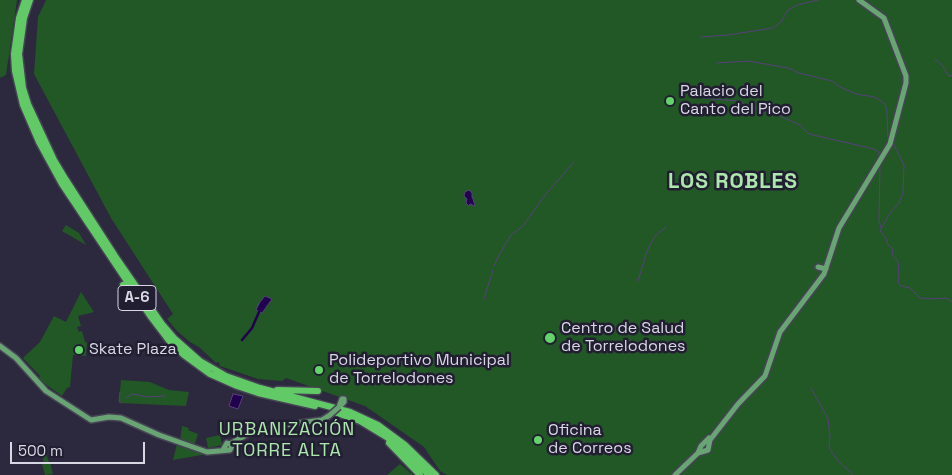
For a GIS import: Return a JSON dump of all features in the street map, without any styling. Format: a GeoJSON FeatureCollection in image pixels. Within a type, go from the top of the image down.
{"type":"FeatureCollection","features":[{"type":"Feature","properties":{"kind":"highway","name":"A-6"},"geometry":{"type":"LineString","coordinates":[[25,0],[16,35],[15,71],[23,105],[43,149],[62,184],[151,317],[170,342],[210,374],[237,386],[258,393],[340,407],[388,438],[429,475]]}},
{"type":"Feature","properties":{"kind":"highway","name":"A-6"},"geometry":{"type":"LineString","coordinates":[[30,0],[20,36],[20,70],[28,104],[54,160],[162,324],[185,349],[200,361],[226,376],[260,388],[325,404],[360,416],[392,435],[436,475]]}},
{"type":"Feature","properties":{"kind":"highway"},"geometry":{"type":"LineString","coordinates":[[123,285],[171,347],[194,366],[210,374]]}},
{"type":"Feature","properties":{"kind":"highway"},"geometry":{"type":"LineString","coordinates":[[226,376],[275,389],[318,391]]}},
{"type":"Feature","properties":{"kind":"highway"},"geometry":{"type":"LineString","coordinates":[[340,407],[367,428],[384,438],[420,475]]}},
{"type":"Feature","properties":{"kind":"main road"},"geometry":{"type":"LineString","coordinates":[[706,445],[744,397],[762,380],[769,368],[780,332],[824,270],[841,225],[890,144],[906,83],[906,72],[886,22],[882,16],[859,0]]}},
{"type":"Feature","properties":{"kind":"main road"},"geometry":{"type":"LineString","coordinates":[[0,346],[16,358],[46,391],[91,420],[116,417],[202,451],[211,452],[229,446],[246,435],[326,417],[340,407]]}},
{"type":"Feature","properties":{"kind":"main road"},"geometry":{"type":"LineString","coordinates":[[675,475],[700,451],[707,451],[706,445],[738,399],[761,379],[769,368]]}},
{"type":"Feature","properties":{"kind":"main road"},"geometry":{"type":"LineString","coordinates":[[311,421],[326,417]]}},
{"type":"Feature","properties":{"kind":"green space"},"geometry":{"type":"Polygon","coordinates":[[[0,0],[17,0],[6,75],[0,78],[0,0]]]}},
{"type":"Feature","properties":{"kind":"green space"},"geometry":{"type":"Polygon","coordinates":[[[46,0],[952,0],[952,475],[447,475],[440,471],[424,447],[365,406],[286,378],[282,381],[258,379],[220,366],[219,362],[216,363],[199,347],[177,331],[167,319],[173,314],[111,218],[34,74],[38,17],[46,0]]]}},
{"type":"Feature","properties":{"kind":"green space"},"geometry":{"type":"Polygon","coordinates":[[[66,225],[79,233],[86,245],[62,231],[66,225]]]}},
{"type":"Feature","properties":{"kind":"green space"},"geometry":{"type":"Polygon","coordinates":[[[81,292],[94,312],[78,316],[81,326],[77,327],[79,332],[82,331],[87,343],[86,356],[73,355],[70,387],[67,388],[62,396],[41,381],[40,376],[23,358],[40,342],[54,316],[66,322],[81,292]]]}},
{"type":"Feature","properties":{"kind":"green space"},"geometry":{"type":"Polygon","coordinates":[[[121,380],[150,382],[169,390],[189,392],[186,406],[119,403],[121,380]]]}},
{"type":"Feature","properties":{"kind":"green space"},"geometry":{"type":"Polygon","coordinates":[[[182,426],[198,434],[194,446],[180,441],[182,426]]]}},
{"type":"Feature","properties":{"kind":"green space"},"geometry":{"type":"Polygon","coordinates":[[[220,435],[222,445],[208,448],[206,438],[220,435]]]}},
{"type":"Feature","properties":{"kind":"green space"},"geometry":{"type":"Polygon","coordinates":[[[177,444],[207,454],[173,460],[177,444]]]}},
{"type":"Feature","properties":{"kind":"green space"},"geometry":{"type":"Polygon","coordinates":[[[44,451],[50,462],[53,474],[45,475],[42,464],[45,457],[44,451]]]}},
{"type":"Feature","properties":{"kind":"green space"},"geometry":{"type":"Polygon","coordinates":[[[400,464],[413,475],[387,475],[400,464]]]}},
{"type":"Feature","properties":{"kind":"shaded area"},"geometry":{"type":"Polygon","coordinates":[[[469,190],[472,193],[475,206],[470,204],[469,206],[466,203],[467,199],[464,196],[465,192],[469,190]]]}},
{"type":"Feature","properties":{"kind":"shaded area"},"geometry":{"type":"Polygon","coordinates":[[[265,296],[272,299],[262,313],[256,310],[265,296]]]}},
{"type":"Feature","properties":{"kind":"shaded area"},"geometry":{"type":"Polygon","coordinates":[[[233,394],[243,396],[238,409],[229,406],[233,394]]]}},
{"type":"Feature","properties":{"kind":"waterway"},"geometry":{"type":"LineString","coordinates":[[701,37],[773,28],[781,22],[788,10],[797,5],[818,0]]}},
{"type":"Feature","properties":{"kind":"waterway"},"geometry":{"type":"LineString","coordinates":[[935,59],[942,65],[948,75],[952,76]]}},
{"type":"Feature","properties":{"kind":"waterway"},"geometry":{"type":"LineString","coordinates":[[717,63],[748,61],[788,68],[799,73],[832,81],[838,86],[856,94],[875,97],[885,104],[888,141]]}},
{"type":"Feature","properties":{"kind":"waterway"},"geometry":{"type":"LineString","coordinates":[[692,96],[738,101],[764,112],[769,111],[800,125],[809,134],[874,149],[879,152],[879,157]]}},
{"type":"Feature","properties":{"kind":"waterway"},"geometry":{"type":"LineString","coordinates":[[893,143],[904,165],[903,193],[899,203],[890,213],[880,231],[886,238],[888,245],[892,248],[893,256],[898,261],[898,283],[901,286],[910,288],[920,298],[946,298],[952,302]]}},
{"type":"Feature","properties":{"kind":"waterway"},"geometry":{"type":"LineString","coordinates":[[494,266],[511,235],[523,226],[545,195],[574,162]]}},
{"type":"Feature","properties":{"kind":"waterway"},"geometry":{"type":"LineString","coordinates":[[880,165],[879,220],[881,228]]}},
{"type":"Feature","properties":{"kind":"waterway"},"geometry":{"type":"LineString","coordinates":[[638,281],[647,251],[655,236],[666,227]]}},
{"type":"Feature","properties":{"kind":"waterway"},"geometry":{"type":"LineString","coordinates":[[484,299],[493,270]]}},
{"type":"Feature","properties":{"kind":"waterway"},"geometry":{"type":"LineString","coordinates":[[242,340],[252,328],[259,312]]}},
{"type":"Feature","properties":{"kind":"waterway"},"geometry":{"type":"LineString","coordinates":[[811,388],[828,419],[829,448],[839,462],[854,475]]}},
{"type":"Feature","properties":{"kind":"waterway"},"geometry":{"type":"LineString","coordinates":[[120,392],[119,401],[121,403]]}},
{"type":"Feature","properties":{"kind":"waterway"},"geometry":{"type":"LineString","coordinates":[[126,398],[132,394],[148,397],[165,396]]}},
{"type":"Feature","properties":{"kind":"place","name":"Palacio del Canto del Pico"},"geometry":{"type":"Point","coordinates":[670,101]}},
{"type":"Feature","properties":{"kind":"place","name":"Centro de Salud de Torrelodones"},"geometry":{"type":"Point","coordinates":[550,338]}},
{"type":"Feature","properties":{"kind":"place","name":"Skate Plaza"},"geometry":{"type":"Point","coordinates":[79,350]}},
{"type":"Feature","properties":{"kind":"place","name":"Polideportivo Municipal de Torrelodones"},"geometry":{"type":"Point","coordinates":[319,370]}},
{"type":"Feature","properties":{"kind":"place","name":"Oficina de Correos"},"geometry":{"type":"Point","coordinates":[538,440]}},
{"type":"Feature","properties":{"kind":"district","name":"LOS ROBLES"},"geometry":{"type":"Point","coordinates":[733,182]}},
{"type":"Feature","properties":{"kind":"district","name":"URBANIZACIÓN TORRE ALTA"},"geometry":{"type":"Point","coordinates":[287,440]}}]}
